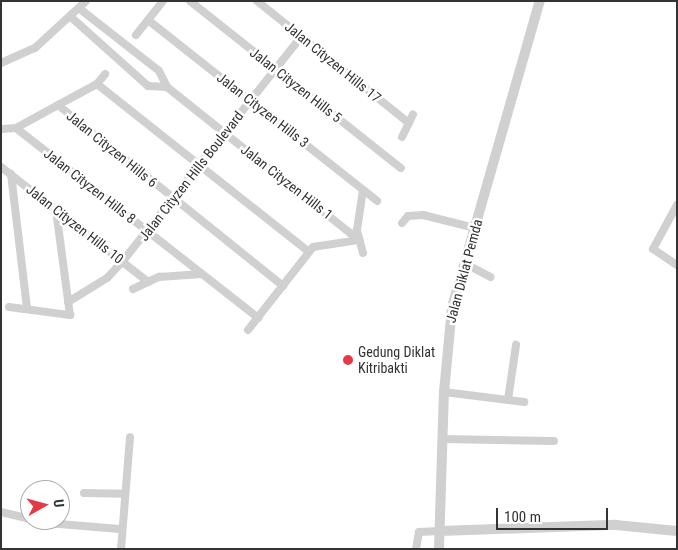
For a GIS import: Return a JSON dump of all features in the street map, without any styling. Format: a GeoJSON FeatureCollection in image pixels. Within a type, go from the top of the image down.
{"type":"FeatureCollection","features":[{"type":"Feature","properties":{"kind":"street"},"geometry":{"type":"LineString","coordinates":[[1,63],[35,48],[72,18],[86,1]]}},
{"type":"Feature","properties":{"kind":"street"},"geometry":{"type":"LineString","coordinates":[[136,36],[163,1]]}},
{"type":"Feature","properties":{"kind":"street","name":"Jalan Cityzen Hills 5"},"geometry":{"type":"LineString","coordinates":[[190,1],[402,168]]}},
{"type":"Feature","properties":{"kind":"street","name":"Jalan Cityzen Hills 17"},"geometry":{"type":"LineString","coordinates":[[257,1],[409,123]]}},
{"type":"Feature","properties":{"kind":"street","name":"Jalan Diklat Pemda"},"geometry":{"type":"LineString","coordinates":[[439,549],[444,392],[452,307],[540,1]]}},
{"type":"Feature","properties":{"kind":"street"},"geometry":{"type":"LineString","coordinates":[[72,18],[148,86],[167,87],[159,71],[80,9]]}},
{"type":"Feature","properties":{"kind":"street","name":"Jalan Cityzen Hills 3"},"geometry":{"type":"LineString","coordinates":[[148,20],[377,201]]}},
{"type":"Feature","properties":{"kind":"street","name":"Jalan Cityzen Hills Boulevard"},"geometry":{"type":"LineString","coordinates":[[68,302],[106,278],[122,262],[301,37]]}},
{"type":"Feature","properties":{"kind":"street"},"geometry":{"type":"LineString","coordinates":[[1,129],[16,128],[97,84],[105,74]]}},
{"type":"Feature","properties":{"kind":"street"},"geometry":{"type":"LineString","coordinates":[[97,84],[309,252]]}},
{"type":"Feature","properties":{"kind":"street","name":"Jalan Cityzen Hills 1"},"geometry":{"type":"LineString","coordinates":[[167,87],[360,240]]}},
{"type":"Feature","properties":{"kind":"street","name":"Jalan Cityzen Hills 6"},"geometry":{"type":"LineString","coordinates":[[58,105],[283,286]]}},
{"type":"Feature","properties":{"kind":"street"},"geometry":{"type":"LineString","coordinates":[[402,136],[413,114]]}},
{"type":"Feature","properties":{"kind":"street","name":"Jalan Cityzen Hills 8"},"geometry":{"type":"LineString","coordinates":[[16,128],[258,318]]}},
{"type":"Feature","properties":{"kind":"street","name":"Jalan Cityzen Hills 10"},"geometry":{"type":"LineString","coordinates":[[1,167],[148,282]]}},
{"type":"Feature","properties":{"kind":"street"},"geometry":{"type":"LineString","coordinates":[[11,174],[27,309]]}},
{"type":"Feature","properties":{"kind":"street"},"geometry":{"type":"LineString","coordinates":[[363,190],[360,240],[363,253]]}},
{"type":"Feature","properties":{"kind":"street"},"geometry":{"type":"LineString","coordinates":[[677,206],[653,249],[677,265]]}},
{"type":"Feature","properties":{"kind":"street"},"geometry":{"type":"LineString","coordinates":[[8,307],[70,315],[56,210]]}},
{"type":"Feature","properties":{"kind":"street"},"geometry":{"type":"LineString","coordinates":[[402,223],[408,216],[423,216],[475,228]]}},
{"type":"Feature","properties":{"kind":"street"},"geometry":{"type":"LineString","coordinates":[[248,330],[313,247],[360,240]]}},
{"type":"Feature","properties":{"kind":"street"},"geometry":{"type":"LineString","coordinates":[[464,263],[490,276]]}},
{"type":"Feature","properties":{"kind":"street"},"geometry":{"type":"LineString","coordinates":[[132,289],[159,277],[202,274]]}},
{"type":"Feature","properties":{"kind":"street"},"geometry":{"type":"LineString","coordinates":[[508,400],[516,345]]}},
{"type":"Feature","properties":{"kind":"street"},"geometry":{"type":"LineString","coordinates":[[444,392],[524,402]]}},
{"type":"Feature","properties":{"kind":"street"},"geometry":{"type":"LineString","coordinates":[[121,549],[120,529],[130,437]]}},
{"type":"Feature","properties":{"kind":"street"},"geometry":{"type":"LineString","coordinates":[[442,438],[554,441]]}},
{"type":"Feature","properties":{"kind":"street"},"geometry":{"type":"LineString","coordinates":[[84,493],[123,494]]}},
{"type":"Feature","properties":{"kind":"street"},"geometry":{"type":"LineString","coordinates":[[1,512],[47,523],[120,529]]}},
{"type":"Feature","properties":{"kind":"street"},"geometry":{"type":"LineString","coordinates":[[416,549],[419,532],[616,525],[677,530]]}},
{"type":"Feature","properties":{"kind":"place","name":"Gedung Diklat Kitribakti"},"geometry":{"type":"Point","coordinates":[348,360]}}]}
